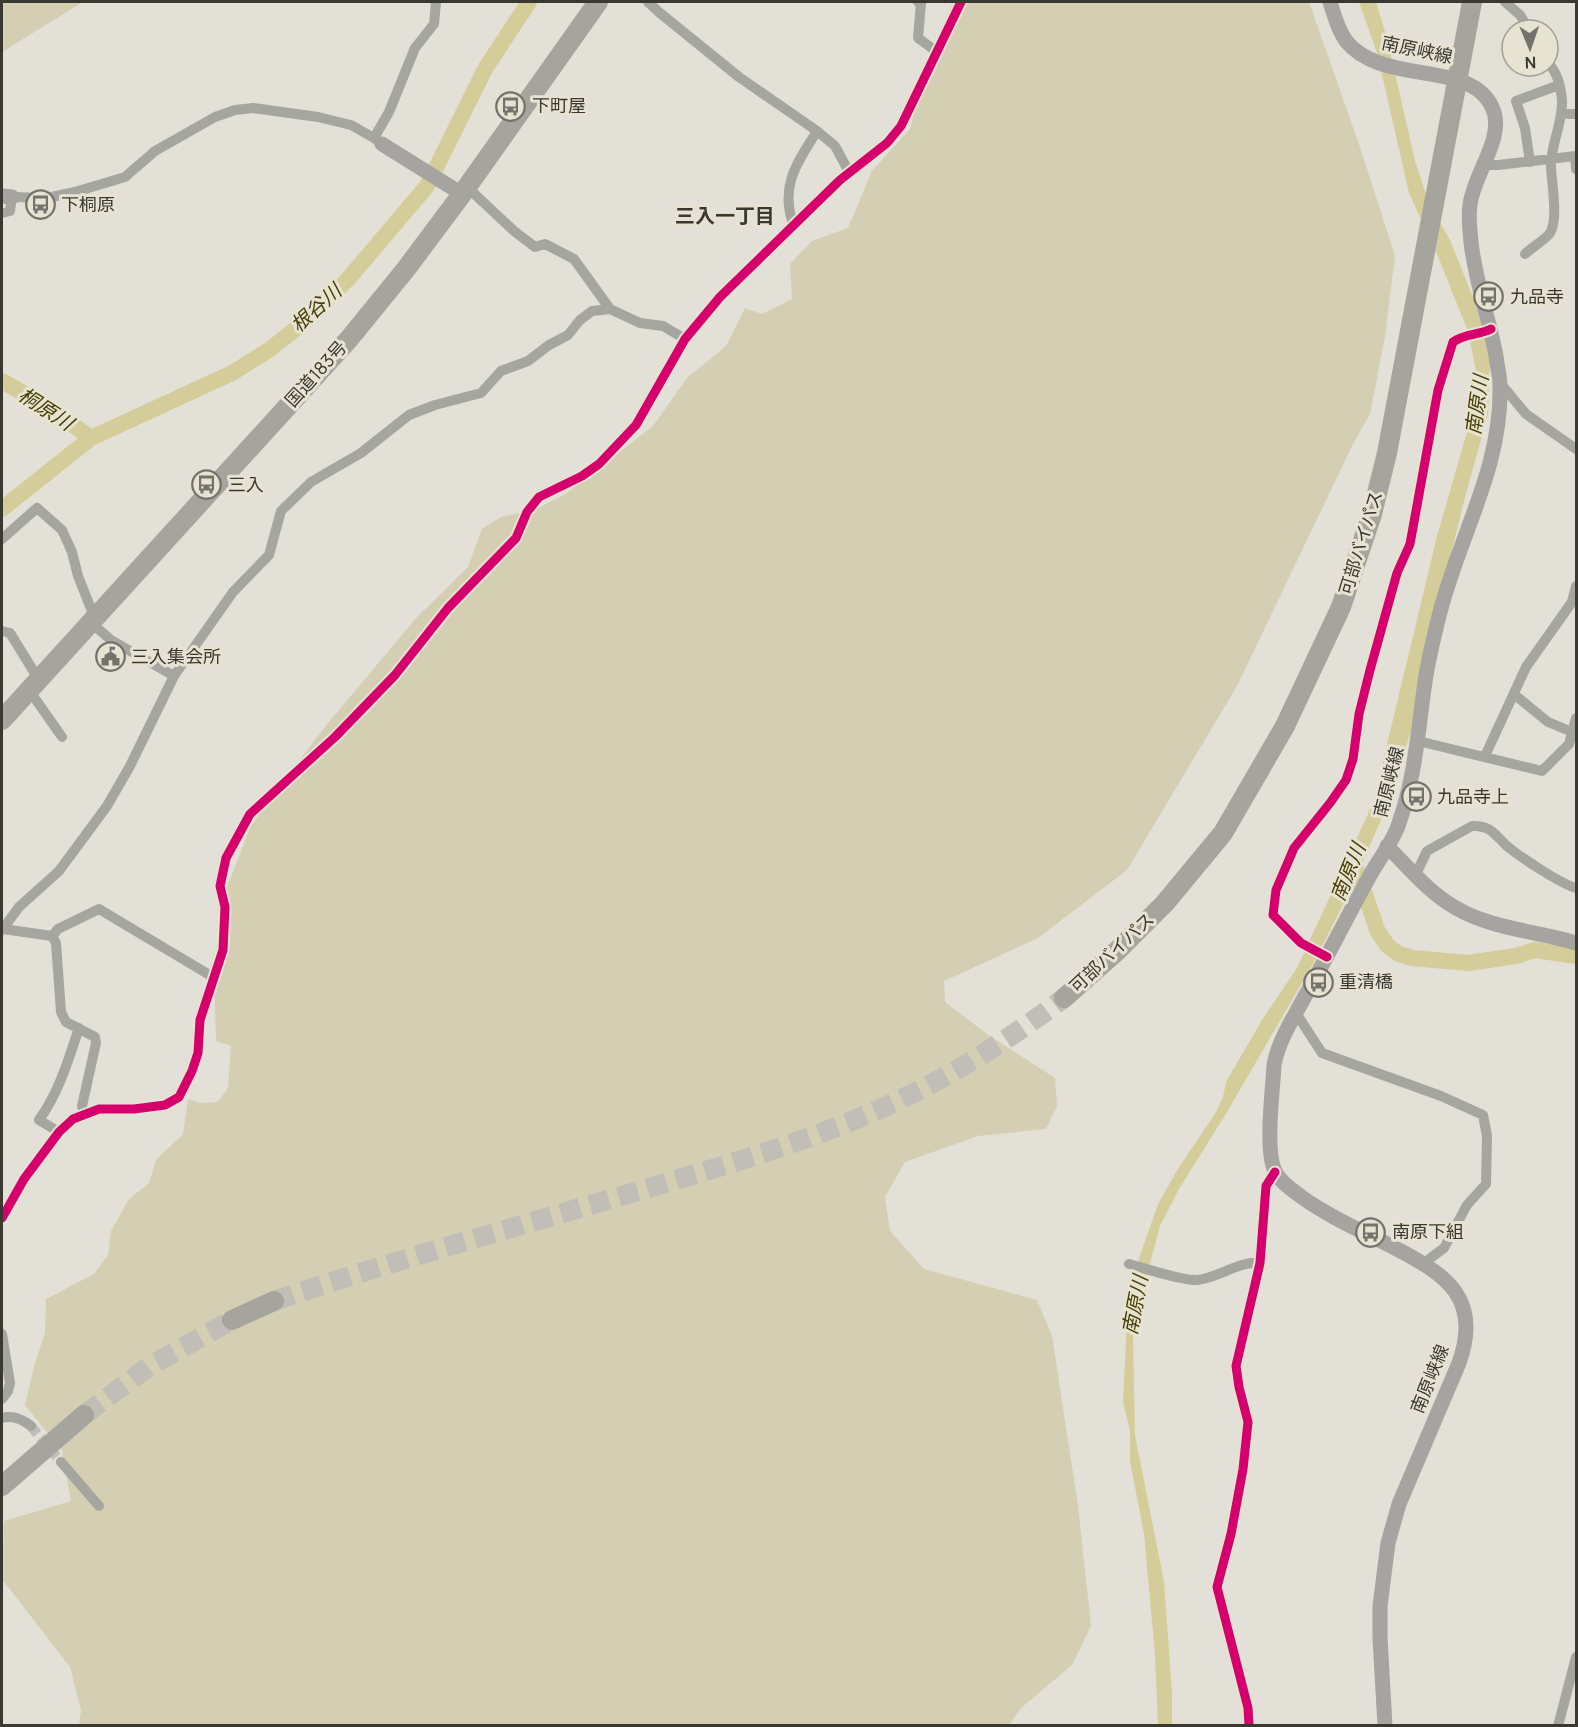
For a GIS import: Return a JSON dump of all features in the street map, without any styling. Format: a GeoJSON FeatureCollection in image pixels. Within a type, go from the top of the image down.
{"type":"FeatureCollection","features":[{"type":"Feature","properties":{"kind":"highway","name":"国道183号"},"geometry":{"type":"LineString","coordinates":[[2,720],[349,339],[406,269],[464,191],[598,2]]}},
{"type":"Feature","properties":{"kind":"highway","name":"可部バイパス"},"geometry":{"type":"LineString","coordinates":[[1064,998],[1117,951],[1165,903],[1223,833],[1285,726],[1341,607],[1372,514],[1387,453],[1472,2]]}},
{"type":"Feature","properties":{"kind":"highway"},"geometry":{"type":"LineString","coordinates":[[232,1320],[274,1301]]}},
{"type":"Feature","properties":{"kind":"highway"},"geometry":{"type":"LineString","coordinates":[[2,1486],[84,1415]]}},
{"type":"Feature","properties":{"kind":"main road","name":"南原峡線"},"geometry":{"type":"LineString","coordinates":[[1330,2],[1344,38],[1366,58],[1379,65],[1399,70],[1457,78],[1478,90],[1490,102],[1495,114],[1496,132],[1470,204],[1471,243],[1501,384],[1489,472],[1457,555],[1439,615],[1425,680],[1419,741],[1398,829],[1324,955],[1276,1052],[1274,1065],[1269,1154],[1275,1172],[1285,1185],[1317,1208],[1424,1263],[1444,1277],[1456,1292],[1464,1310],[1467,1327],[1465,1346],[1459,1363],[1399,1504],[1388,1543],[1380,1606],[1386,1725]]}},
{"type":"Feature","properties":{"kind":"main road"},"geometry":{"type":"LineString","coordinates":[[378,141],[442,181],[464,191]]}},
{"type":"Feature","properties":{"kind":"main road"},"geometry":{"type":"LineString","coordinates":[[1387,846],[1434,893],[1481,920],[1576,943]]}},
{"type":"Feature","properties":{"kind":"street"},"geometry":{"type":"LineString","coordinates":[[2,213],[10,212],[7,196],[56,196],[125,177],[155,151],[215,117],[235,110],[253,108],[318,117],[351,125],[378,141],[415,48],[434,24],[435,2]]}},
{"type":"Feature","properties":{"kind":"street"},"geometry":{"type":"LineString","coordinates":[[648,2],[739,77],[835,146],[849,172]]}},
{"type":"Feature","properties":{"kind":"street"},"geometry":{"type":"LineString","coordinates":[[918,2],[921,3],[918,38],[936,51]]}},
{"type":"Feature","properties":{"kind":"street"},"geometry":{"type":"LineString","coordinates":[[2,1218],[24,1179],[60,1132],[73,1119],[99,1109],[165,1106],[179,1096],[198,1053],[200,1020],[223,950],[225,907],[220,886],[226,858],[250,814],[335,737],[395,675],[448,608],[516,538],[527,512],[539,497],[582,476],[599,464],[636,425],[685,339],[720,297],[849,172],[887,143],[901,126],[961,2]]}},
{"type":"Feature","properties":{"kind":"street"},"geometry":{"type":"LineString","coordinates":[[1505,2],[1522,18]]}},
{"type":"Feature","properties":{"kind":"street"},"geometry":{"type":"LineString","coordinates":[[1525,254],[1550,233],[1555,193],[1551,159],[1562,103],[1557,78]]}},
{"type":"Feature","properties":{"kind":"street"},"geometry":{"type":"LineString","coordinates":[[1530,162],[1523,118],[1516,101],[1559,85]]}},
{"type":"Feature","properties":{"kind":"street"},"geometry":{"type":"LineString","coordinates":[[793,224],[787,200],[790,181],[796,165],[817,131]]}},
{"type":"Feature","properties":{"kind":"street"},"geometry":{"type":"LineString","coordinates":[[1483,165],[1575,156],[1576,169]]}},
{"type":"Feature","properties":{"kind":"street"},"geometry":{"type":"LineString","coordinates":[[464,191],[535,247],[545,244],[574,259],[610,309],[640,323],[663,326],[685,339]]}},
{"type":"Feature","properties":{"kind":"street"},"geometry":{"type":"LineString","coordinates":[[2,930],[19,908],[58,871],[107,806],[130,766],[174,676],[233,592],[269,555],[281,512],[311,482],[362,453],[409,415],[435,405],[481,393],[501,371],[528,362],[549,345],[568,335],[580,320],[592,311],[610,309]]}},
{"type":"Feature","properties":{"kind":"street"},"geometry":{"type":"LineString","coordinates":[[1324,955],[1301,943],[1273,915],[1276,890],[1294,848],[1346,780],[1353,759],[1359,714],[1370,670],[1397,573],[1410,544],[1438,390],[1453,342],[1460,337],[1488,330]]}},
{"type":"Feature","properties":{"kind":"street"},"geometry":{"type":"LineString","coordinates":[[1501,384],[1526,414],[1576,449]]}},
{"type":"Feature","properties":{"kind":"street"},"geometry":{"type":"LineString","coordinates":[[2,539],[37,508],[62,530],[72,552],[96,627],[111,640],[174,676]]}},
{"type":"Feature","properties":{"kind":"street"},"geometry":{"type":"LineString","coordinates":[[1485,756],[1526,668],[1572,602],[1576,586]]}},
{"type":"Feature","properties":{"kind":"street"},"geometry":{"type":"LineString","coordinates":[[2,631],[10,633],[62,737]]}},
{"type":"Feature","properties":{"kind":"street"},"geometry":{"type":"LineString","coordinates":[[1515,695],[1548,722],[1572,732]]}},
{"type":"Feature","properties":{"kind":"street"},"geometry":{"type":"LineString","coordinates":[[1419,741],[1542,771],[1569,744],[1576,717]]}},
{"type":"Feature","properties":{"kind":"street"},"geometry":{"type":"LineString","coordinates":[[1416,874],[1427,850],[1472,826],[1477,826],[1499,835],[1507,845],[1561,881],[1576,888]]}},
{"type":"Feature","properties":{"kind":"street"},"geometry":{"type":"LineString","coordinates":[[52,936],[58,929],[99,909],[213,977]]}},
{"type":"Feature","properties":{"kind":"street"},"geometry":{"type":"LineString","coordinates":[[2,930],[52,936]]}},
{"type":"Feature","properties":{"kind":"street"},"geometry":{"type":"LineString","coordinates":[[52,936],[56,943],[62,1012],[66,1022],[95,1037],[96,1043],[82,1106],[85,1114]]}},
{"type":"Feature","properties":{"kind":"street"},"geometry":{"type":"LineString","coordinates":[[1296,1013],[1322,1053],[1441,1096],[1483,1115],[1487,1136],[1486,1184],[1467,1205],[1444,1248],[1424,1263]]}},
{"type":"Feature","properties":{"kind":"street"},"geometry":{"type":"LineString","coordinates":[[60,1132],[39,1120],[59,1087],[79,1028]]}},
{"type":"Feature","properties":{"kind":"street"},"geometry":{"type":"LineString","coordinates":[[1249,1725],[1248,1708],[1217,1587],[1231,1534],[1243,1469],[1248,1422],[1236,1366],[1260,1263],[1266,1186],[1275,1172]]}},
{"type":"Feature","properties":{"kind":"street"},"geometry":{"type":"LineString","coordinates":[[1129,1264],[1196,1280],[1236,1267],[1260,1263]]}},
{"type":"Feature","properties":{"kind":"street"},"geometry":{"type":"LineString","coordinates":[[2,1334],[3,1357],[10,1383],[2,1399]]}},
{"type":"Feature","properties":{"kind":"street"},"geometry":{"type":"LineString","coordinates":[[2,1418],[9,1416],[18,1418],[31,1426]]}},
{"type":"Feature","properties":{"kind":"street"},"geometry":{"type":"LineString","coordinates":[[61,1462],[99,1506]]}},
{"type":"Feature","properties":{"kind":"street"},"geometry":{"type":"LineString","coordinates":[[1558,1725],[1576,1657]]}},
{"type":"Feature","properties":{"kind":"shaded area"},"geometry":{"type":"Polygon","coordinates":[[[2,2],[83,2],[2,52],[2,2]]]}},
{"type":"Feature","properties":{"kind":"shaded area"},"geometry":{"type":"Polygon","coordinates":[[[953,2],[1309,2],[1360,147],[1395,256],[1385,336],[1370,414],[1353,444],[1237,686],[1127,870],[1038,938],[944,981],[945,1002],[987,1034],[1055,1078],[1057,1106],[1046,1129],[978,1136],[905,1162],[885,1197],[890,1231],[924,1269],[1037,1300],[1052,1336],[1078,1506],[1091,1626],[1072,1665],[1021,1708],[1009,1725],[79,1725],[81,1711],[70,1667],[2,1579],[4,1521],[71,1501],[62,1451],[25,1405],[45,1333],[46,1299],[94,1274],[108,1255],[111,1231],[129,1199],[149,1183],[156,1160],[183,1134],[188,1099],[200,1103],[218,1102],[228,1088],[231,1046],[216,1041],[214,968],[223,898],[250,828],[328,723],[417,617],[468,567],[482,529],[501,517],[534,510],[564,495],[653,426],[687,378],[726,346],[745,308],[762,314],[792,299],[790,264],[812,241],[848,228],[872,171],[910,129],[926,63],[953,2]]]}},
{"type":"Feature","properties":{"kind":"water","name":"南原川"},"geometry":{"type":"Polygon","coordinates":[[[1359,2],[1376,2],[1387,38],[1415,161],[1429,203],[1450,240],[1476,305],[1490,360],[1488,415],[1433,627],[1412,728],[1387,806],[1351,889],[1313,964],[1224,1117],[1179,1189],[1160,1226],[1138,1308],[1133,1338],[1135,1435],[1164,1582],[1172,1692],[1172,1725],[1158,1726],[1155,1655],[1144,1534],[1130,1461],[1130,1431],[1123,1402],[1128,1298],[1134,1273],[1158,1204],[1179,1167],[1215,1114],[1223,1097],[1226,1082],[1262,1020],[1297,968],[1373,803],[1437,536],[1470,422],[1476,372],[1469,334],[1409,193],[1377,53],[1359,2]]]}},
{"type":"Feature","properties":{"kind":"waterway","name":"根谷川"},"geometry":{"type":"LineString","coordinates":[[2,509],[91,438],[232,373],[269,350],[303,323],[349,278],[427,186],[485,69],[529,2]]}},
{"type":"Feature","properties":{"kind":"waterway","name":"桐原川"},"geometry":{"type":"LineString","coordinates":[[2,381],[48,407],[91,438]]}},
{"type":"Feature","properties":{"kind":"waterway","name":"南原川"},"geometry":{"type":"LineString","coordinates":[[1353,859],[1378,932],[1388,946],[1399,954],[1412,958],[1468,963],[1516,956],[1535,950],[1576,956]]}},
{"type":"Feature","properties":{"kind":"tunnel"},"geometry":{"type":"LineString","coordinates":[[274,1301],[410,1258],[731,1163],[852,1121],[906,1097],[953,1072],[999,1044],[1064,998]]}},
{"type":"Feature","properties":{"kind":"tunnel"},"geometry":{"type":"LineString","coordinates":[[84,1415],[148,1367],[232,1320]]}},
{"type":"Feature","properties":{"kind":"tunnel"},"geometry":{"type":"LineString","coordinates":[[31,1426],[61,1462]]}},
{"type":"Feature","properties":{"kind":"cycle path"},"geometry":{"type":"LineString","coordinates":[[2,1218],[24,1179],[59,1132],[73,1119],[99,1109],[134,1109],[165,1105],[179,1097],[198,1053],[200,1020],[223,950],[225,907],[220,886],[226,858],[250,814],[335,737],[395,675],[448,608],[516,538],[527,512],[539,497],[582,476],[599,464],[636,425],[685,339],[720,297],[840,180],[887,143],[901,126],[961,2]]}},
{"type":"Feature","properties":{"kind":"cycle path"},"geometry":{"type":"LineString","coordinates":[[1327,957],[1301,943],[1273,915],[1276,890],[1294,848],[1346,780],[1353,759],[1359,714],[1370,670],[1397,573],[1410,544],[1438,390],[1453,342],[1462,337],[1491,329]]}},
{"type":"Feature","properties":{"kind":"cycle path"},"geometry":{"type":"LineString","coordinates":[[1249,1726],[1248,1708],[1217,1587],[1231,1534],[1243,1469],[1248,1422],[1236,1366],[1260,1263],[1266,1186],[1275,1172]]}},
{"type":"Feature","properties":{"kind":"place","name":"下町屋"},"geometry":{"type":"Point","coordinates":[511,106]}},
{"type":"Feature","properties":{"kind":"place","name":"下桐原"},"geometry":{"type":"Point","coordinates":[40,205]}},
{"type":"Feature","properties":{"kind":"place","name":"九品寺"},"geometry":{"type":"Point","coordinates":[1489,297]}},
{"type":"Feature","properties":{"kind":"place","name":"三入"},"geometry":{"type":"Point","coordinates":[207,485]}},
{"type":"Feature","properties":{"kind":"place","name":"三入集会所"},"geometry":{"type":"Point","coordinates":[110,657]}},
{"type":"Feature","properties":{"kind":"place","name":"九品寺上"},"geometry":{"type":"Point","coordinates":[1416,797]}},
{"type":"Feature","properties":{"kind":"place","name":"重清橋"},"geometry":{"type":"Point","coordinates":[1318,982]}},
{"type":"Feature","properties":{"kind":"place","name":"南原下組"},"geometry":{"type":"Point","coordinates":[1371,1232]}},
{"type":"Feature","properties":{"kind":"district","name":"三入一丁目"},"geometry":{"type":"Point","coordinates":[725,216]}}]}
